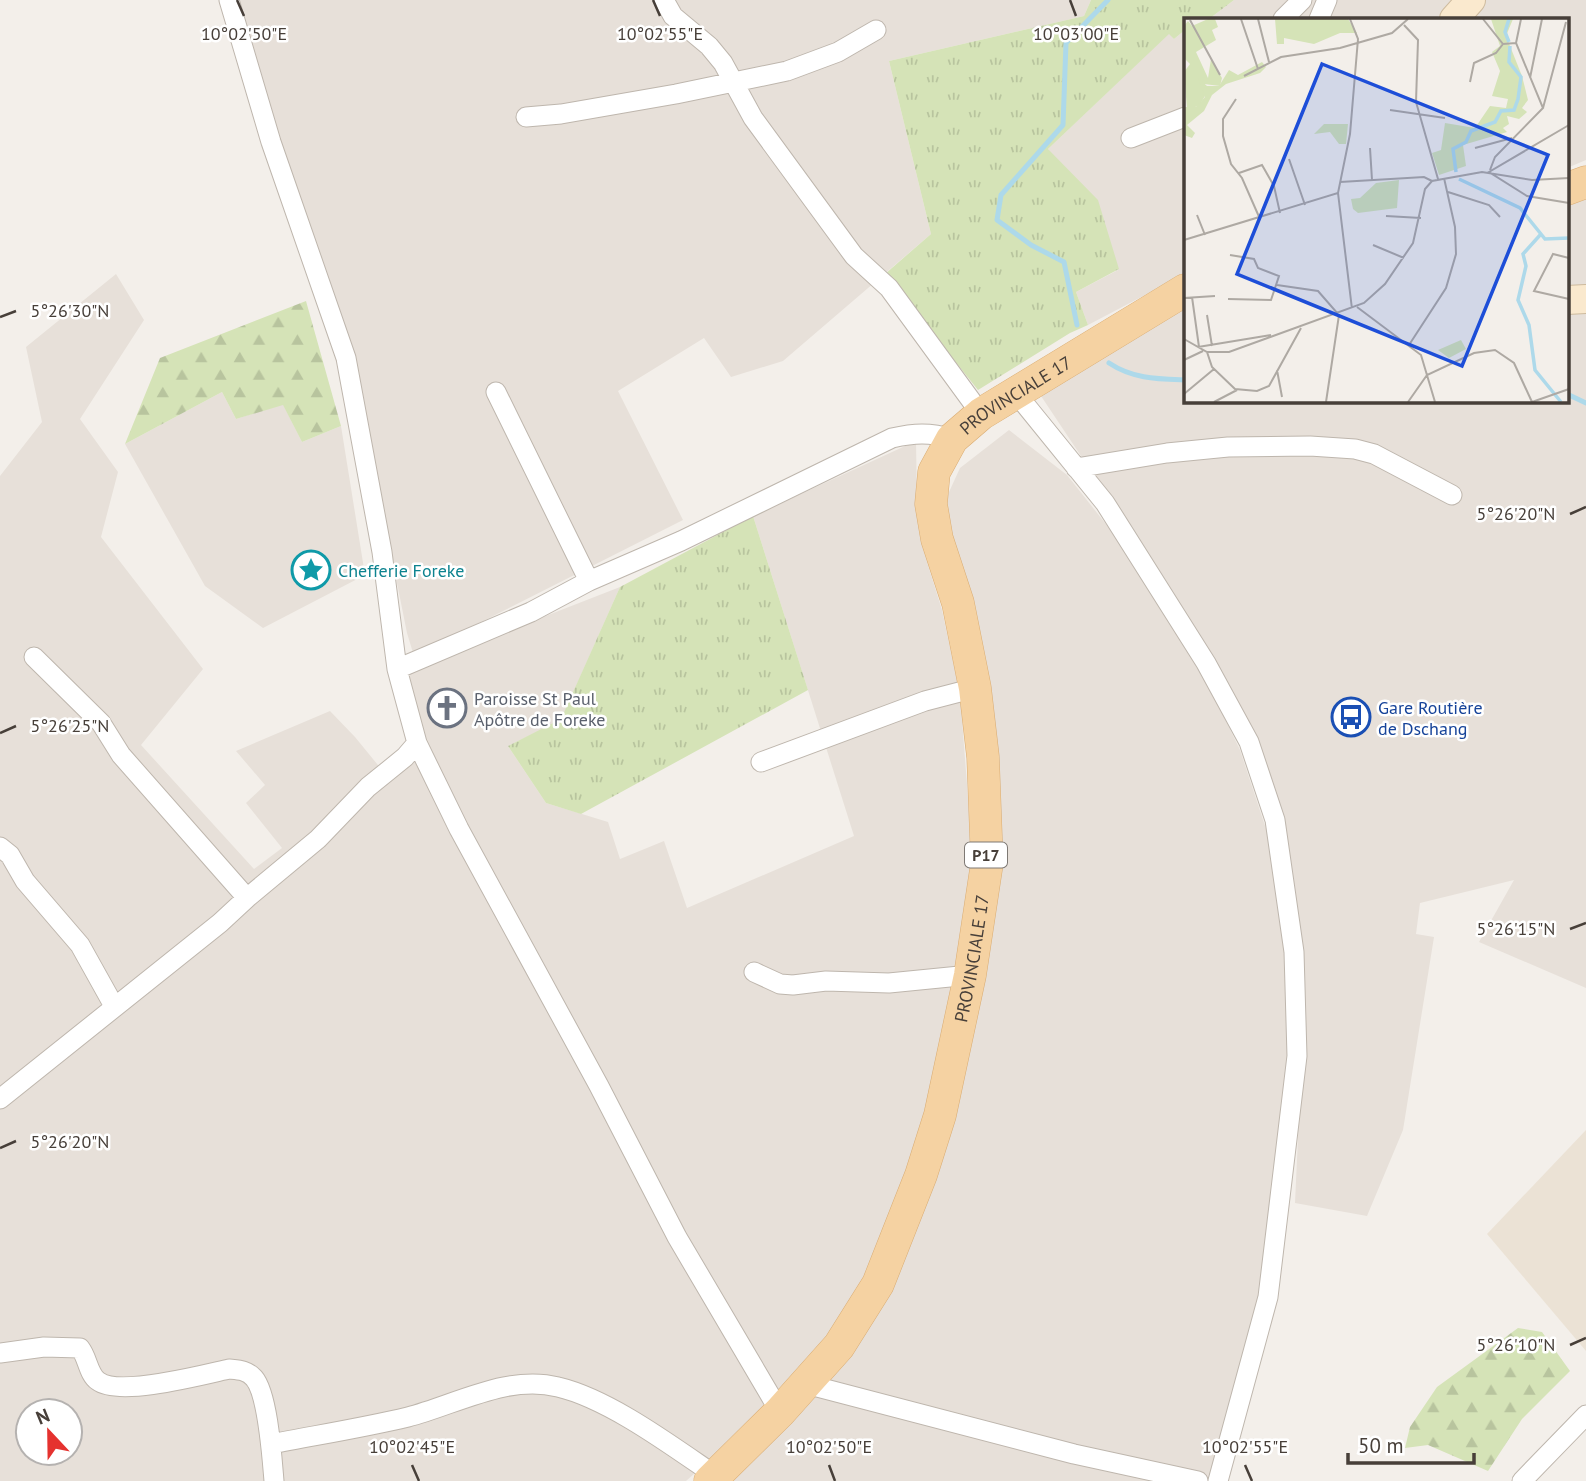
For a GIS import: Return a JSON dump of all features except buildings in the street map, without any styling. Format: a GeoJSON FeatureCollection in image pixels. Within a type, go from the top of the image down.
{"type":"FeatureCollection","features":[{"type":"Feature","properties":{"kind":"main road"},"geometry":{"type":"LineString","coordinates":[[1568,189],[1586,182]]}},
{"type":"Feature","properties":{"kind":"main road","name":"PROVINCIALE 17"},"geometry":{"type":"LineString","coordinates":[[714,1479],[780,1412],[839,1346],[878,1284],[921,1175],[940,1115],[970,975],[986,863],[983,757],[975,688],[958,603],[937,539],[931,504],[934,472],[952,439],[981,414],[1184,291]]}},
{"type":"Feature","properties":{"kind":"street"},"geometry":{"type":"LineString","coordinates":[[229,0],[271,142],[345,358],[382,552],[397,669],[417,743],[459,829],[599,1086],[677,1237],[780,1412]]}},
{"type":"Feature","properties":{"kind":"street"},"geometry":{"type":"LineString","coordinates":[[664,0],[673,16],[709,46],[723,64],[753,118],[853,256],[889,289],[981,414]]}},
{"type":"Feature","properties":{"kind":"street"},"geometry":{"type":"LineString","coordinates":[[1284,18],[1302,0]]}},
{"type":"Feature","properties":{"kind":"street"},"geometry":{"type":"LineString","coordinates":[[1319,18],[1327,0]]}},
{"type":"Feature","properties":{"kind":"street"},"geometry":{"type":"LineString","coordinates":[[1455,18],[1471,0]]}},
{"type":"Feature","properties":{"kind":"street"},"geometry":{"type":"LineString","coordinates":[[526,117],[561,114],[787,71],[838,52],[876,30]]}},
{"type":"Feature","properties":{"kind":"street"},"geometry":{"type":"LineString","coordinates":[[1131,138],[1184,117]]}},
{"type":"Feature","properties":{"kind":"street"},"geometry":{"type":"LineString","coordinates":[[1568,299],[1586,299]]}},
{"type":"Feature","properties":{"kind":"street"},"geometry":{"type":"LineString","coordinates":[[496,392],[589,581]]}},
{"type":"Feature","properties":{"kind":"street"},"geometry":{"type":"LineString","coordinates":[[1015,392],[1105,503],[1206,663],[1249,742],[1275,820],[1294,952],[1297,1056],[1268,1297],[1218,1481]]}},
{"type":"Feature","properties":{"kind":"street"},"geometry":{"type":"LineString","coordinates":[[397,669],[531,612],[589,581],[681,541],[892,438],[914,433],[934,433],[952,439]]}},
{"type":"Feature","properties":{"kind":"street"},"geometry":{"type":"LineString","coordinates":[[1076,468],[1167,453],[1228,447],[1310,446],[1355,449],[1374,454],[1452,495]]}},
{"type":"Feature","properties":{"kind":"street"},"geometry":{"type":"LineString","coordinates":[[34,657],[101,723],[121,755],[247,898]]}},
{"type":"Feature","properties":{"kind":"street"},"geometry":{"type":"LineString","coordinates":[[761,762],[925,701],[975,688]]}},
{"type":"Feature","properties":{"kind":"street"},"geometry":{"type":"LineString","coordinates":[[2,1094],[99,1021],[114,1006],[220,923],[318,839],[368,787],[405,757],[417,743]]}},
{"type":"Feature","properties":{"kind":"street"},"geometry":{"type":"LineString","coordinates":[[0,847],[10,855],[25,881],[80,945],[114,1006]]}},
{"type":"Feature","properties":{"kind":"street"},"geometry":{"type":"LineString","coordinates":[[754,972],[780,984],[793,985],[827,981],[899,982],[970,975]]}},
{"type":"Feature","properties":{"kind":"street"},"geometry":{"type":"LineString","coordinates":[[0,1353],[44,1347],[80,1348],[95,1378],[114,1388],[139,1387],[229,1369],[243,1370],[254,1377],[261,1390],[271,1444],[274,1481]]}},
{"type":"Feature","properties":{"kind":"street"},"geometry":{"type":"LineString","coordinates":[[271,1444],[410,1416],[492,1390],[529,1383],[556,1386],[591,1398],[714,1479]]}},
{"type":"Feature","properties":{"kind":"street"},"geometry":{"type":"LineString","coordinates":[[806,1384],[1074,1454],[1198,1481]]}},
{"type":"Feature","properties":{"kind":"street"},"geometry":{"type":"LineString","coordinates":[[1522,1481],[1586,1415]]}},
{"type":"Feature","properties":{"kind":"shaded area"},"geometry":{"type":"Polygon","coordinates":[[[239,0],[1091,0],[1084,16],[889,61],[931,234],[783,361],[731,377],[704,338],[618,391],[683,520],[414,656],[392,558],[239,0]]]}},
{"type":"Feature","properties":{"kind":"shaded area"},"geometry":{"type":"Polygon","coordinates":[[[1234,0],[1453,0],[1437,18],[1210,18],[1234,0]]]}},
{"type":"Feature","properties":{"kind":"shaded area"},"geometry":{"type":"Polygon","coordinates":[[[1482,0],[1586,0],[1586,160],[1568,168],[1568,18],[1467,18],[1482,0]]]}},
{"type":"Feature","properties":{"kind":"shaded area"},"geometry":{"type":"Polygon","coordinates":[[[1184,31],[1184,275],[1088,325],[1076,292],[1118,270],[1048,149],[1169,33],[1174,39],[1184,31]]]}},
{"type":"Feature","properties":{"kind":"shaded area"},"geometry":{"type":"Polygon","coordinates":[[[1586,199],[1586,285],[1568,286],[1568,206],[1586,199]]]}},
{"type":"Feature","properties":{"kind":"shaded area"},"geometry":{"type":"Polygon","coordinates":[[[116,274],[144,320],[80,419],[118,472],[101,537],[203,669],[141,745],[254,869],[282,848],[246,803],[265,785],[236,751],[330,711],[382,770],[409,746],[400,673],[620,587],[561,720],[508,746],[546,803],[608,822],[620,859],[664,841],[687,908],[854,836],[753,516],[916,441],[917,504],[922,546],[942,610],[960,694],[973,862],[956,973],[926,1112],[908,1171],[866,1278],[827,1338],[740,1433],[686,1481],[0,1481],[0,476],[42,422],[26,347],[116,274]]]}},
{"type":"Feature","properties":{"kind":"shaded area"},"geometry":{"type":"Polygon","coordinates":[[[1184,302],[1184,402],[1568,402],[1568,311],[1586,310],[1586,988],[1479,942],[1514,880],[1420,903],[1416,934],[1434,937],[1403,1130],[1367,1216],[1295,1203],[1305,985],[1280,818],[1137,540],[1039,393],[1184,302]]]}},
{"type":"Feature","properties":{"kind":"shaded area"},"geometry":{"type":"Polygon","coordinates":[[[222,392],[236,419],[283,404],[302,442],[341,426],[365,575],[263,628],[205,586],[125,444],[222,392]]]}},
{"type":"Feature","properties":{"kind":"shaded area"},"geometry":{"type":"Polygon","coordinates":[[[1009,430],[1067,475],[1128,552],[1200,667],[1240,750],[1269,838],[1285,941],[1288,1056],[1255,1352],[1223,1481],[731,1481],[889,1290],[999,864],[944,503],[960,468],[1009,430]]]}},
{"type":"Feature","properties":{"kind":"shaded area"},"geometry":{"type":"Polygon","coordinates":[[[1586,1130],[1586,1351],[1487,1234],[1586,1130]]]}},
{"type":"Feature","properties":{"kind":"green space"},"geometry":{"type":"Polygon","coordinates":[[[1091,0],[1234,0],[1210,18],[1184,18],[1184,31],[1174,39],[1169,34],[1048,149],[1098,200],[1119,269],[1076,292],[1088,325],[1070,333],[978,390],[885,274],[931,234],[889,61],[1084,16],[1091,0]]]}},
{"type":"Feature","properties":{"kind":"green space"},"geometry":{"type":"Polygon","coordinates":[[[306,301],[341,426],[302,442],[283,405],[236,419],[222,392],[125,444],[160,358],[306,301]]]}},
{"type":"Feature","properties":{"kind":"green space"},"geometry":{"type":"Polygon","coordinates":[[[753,516],[808,690],[581,814],[546,803],[508,746],[561,719],[620,587],[753,516]]]}},
{"type":"Feature","properties":{"kind":"green space"},"geometry":{"type":"Polygon","coordinates":[[[1518,1328],[1542,1332],[1570,1371],[1522,1419],[1488,1471],[1428,1445],[1405,1448],[1410,1427],[1437,1387],[1518,1328]]]}},
{"type":"Feature","properties":{"kind":"waterway"},"geometry":{"type":"LineString","coordinates":[[1077,325],[1064,262],[1031,245],[997,220],[1001,195],[1063,125],[1066,43],[1108,0]]}},
{"type":"Feature","properties":{"kind":"waterway"},"geometry":{"type":"LineString","coordinates":[[1109,363],[1136,375],[1184,380]]}},
{"type":"Feature","properties":{"kind":"waterway"},"geometry":{"type":"LineString","coordinates":[[1568,394],[1586,403]]}},
{"type":"Feature","properties":{"kind":"place","name":"Chefferie Foreke"},"geometry":{"type":"Point","coordinates":[311,570]}},
{"type":"Feature","properties":{"kind":"place","name":"Paroisse St Paul Apôtre de Foreke"},"geometry":{"type":"Point","coordinates":[447,708]}},
{"type":"Feature","properties":{"kind":"place","name":"Gare Routière de Dschang"},"geometry":{"type":"Point","coordinates":[1351,717]}}]}
